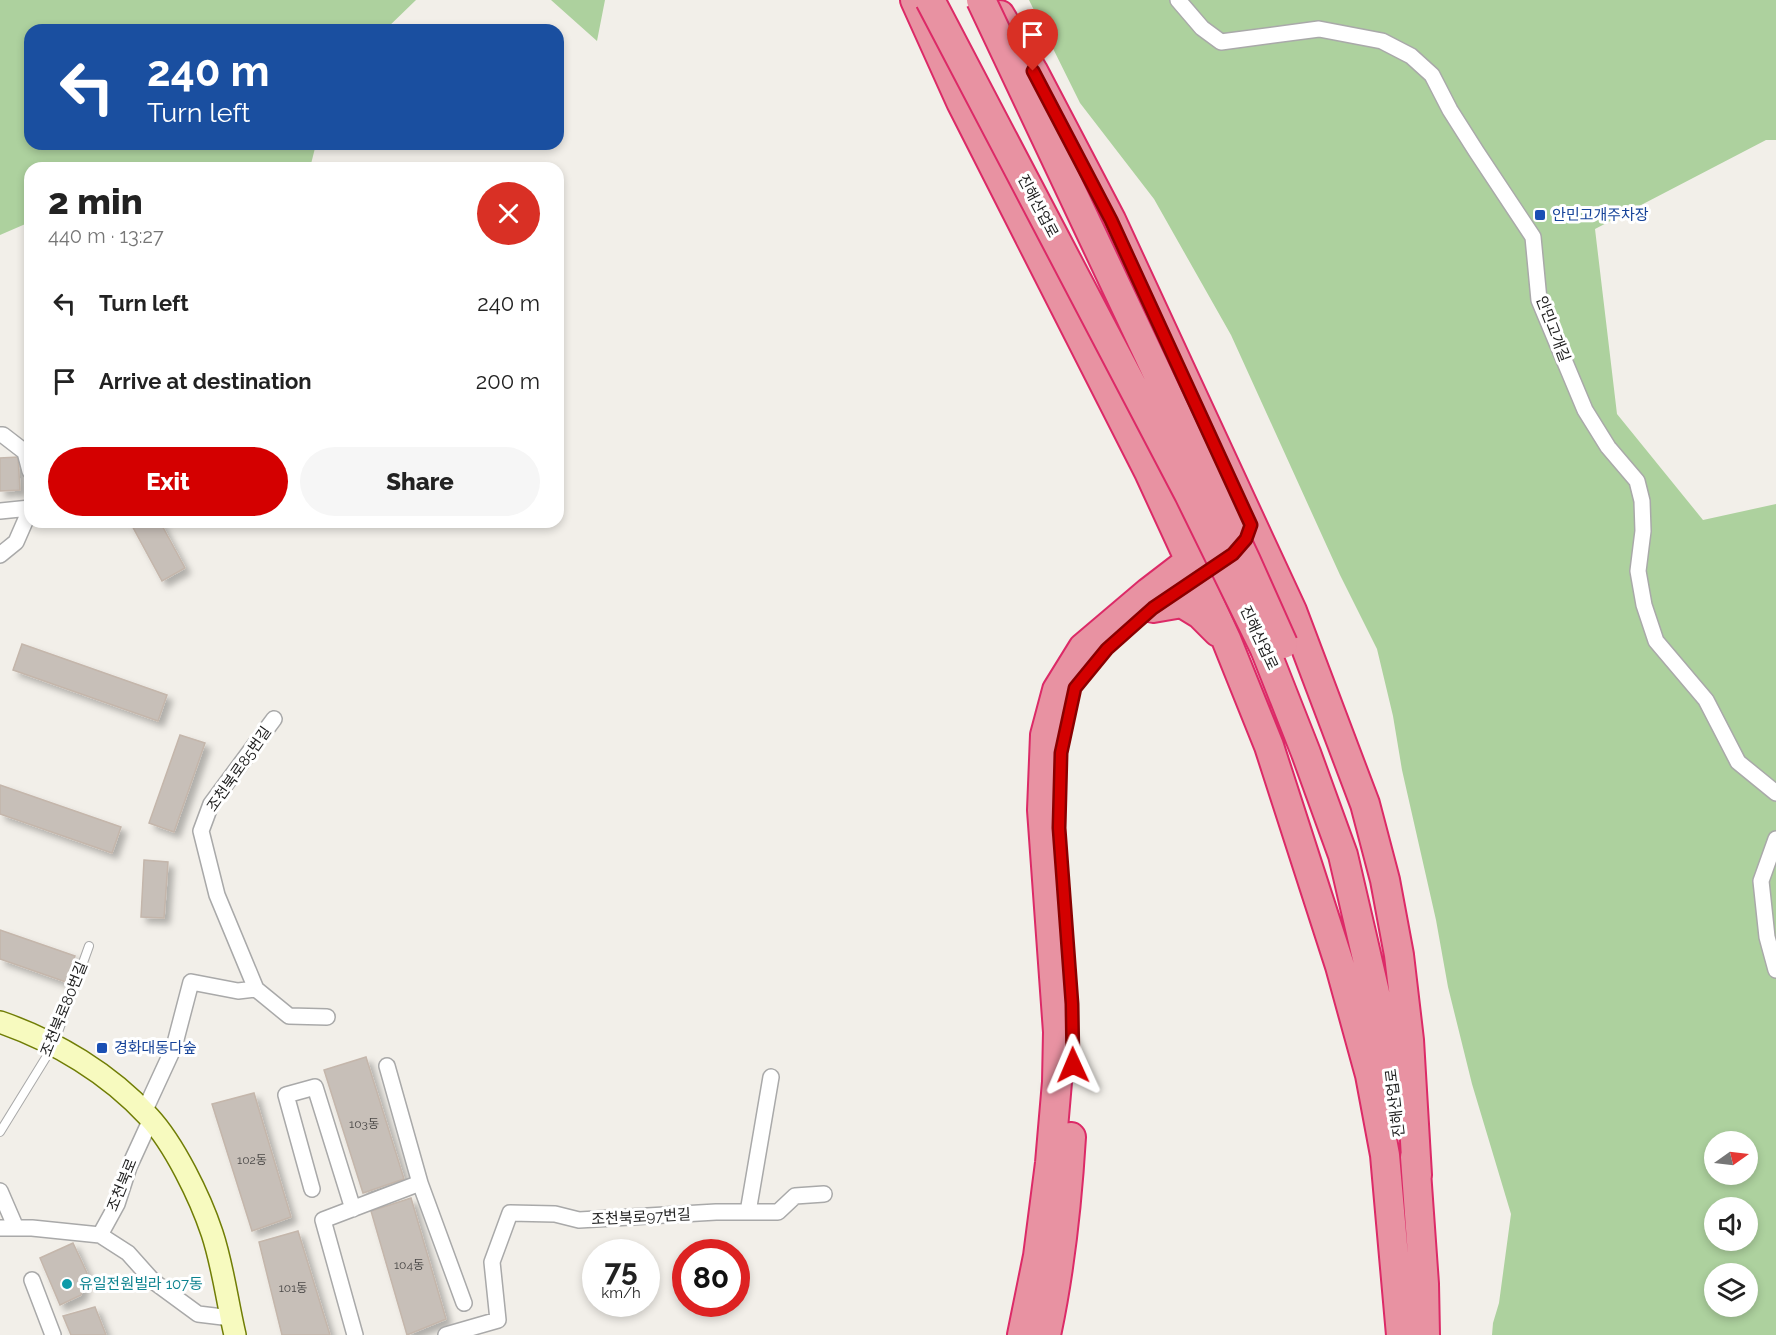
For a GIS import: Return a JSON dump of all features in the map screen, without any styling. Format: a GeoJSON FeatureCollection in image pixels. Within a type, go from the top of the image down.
{"type":"FeatureCollection","features":[{"type":"Feature","properties":{"kind":"highway"},"geometry":{"type":"LineString","coordinates":[[915,0],[961,102],[1142,457],[1226,639],[1269,746],[1334,947],[1370,1075],[1385,1155],[1401,1335]]}},
{"type":"Feature","properties":{"kind":"highway","name":"진해산업로"},"geometry":{"type":"LineString","coordinates":[[930,0],[1189,494],[1275,647],[1327,751],[1356,841],[1404,1048],[1417,1174],[1425,1335]]}},
{"type":"Feature","properties":{"kind":"highway","name":"진해산업로"},"geometry":{"type":"LineString","coordinates":[[981,0],[1246,561],[1275,647]]}},
{"type":"Feature","properties":{"kind":"highway"},"geometry":{"type":"LineString","coordinates":[[991,0],[1033,71],[1111,220],[1292,611],[1365,804],[1367,885]]}},
{"type":"Feature","properties":{"kind":"highway"},"geometry":{"type":"LineString","coordinates":[[1046,1335],[1056,1286],[1067,1204],[1073,1085],[1072,1004],[1059,828],[1061,753],[1075,688],[1151,600],[1166,569],[1171,549],[1169,514]]}},
{"type":"Feature","properties":{"kind":"highway"},"geometry":{"type":"LineString","coordinates":[[1022,1335],[1040,1245],[1057,1082],[1058,1032],[1042,810],[1045,735],[1057,690],[1083,648],[1195,569],[1233,554],[1246,539],[1251,525]]}},
{"type":"Feature","properties":{"kind":"highway"},"geometry":{"type":"LineString","coordinates":[[1151,600],[1182,603],[1200,614],[1226,639]]}},
{"type":"Feature","properties":{"kind":"highway","name":"진해산업로"},"geometry":{"type":"LineString","coordinates":[[1381,947],[1389,1053],[1401,1154],[1408,1335]]}},
{"type":"Feature","properties":{"kind":"street","name":"안민고개길"},"geometry":{"type":"LineString","coordinates":[[1178,0],[1202,28],[1221,42],[1319,29],[1382,41],[1411,56],[1432,75],[1450,110],[1533,237],[1539,300],[1586,410],[1608,447],[1637,481],[1642,501],[1643,531],[1638,571],[1644,605],[1656,641],[1706,700],[1738,762],[1776,793]]}},
{"type":"Feature","properties":{"kind":"street"},"geometry":{"type":"LineString","coordinates":[[0,435],[24,451]]}},
{"type":"Feature","properties":{"kind":"street"},"geometry":{"type":"LineString","coordinates":[[0,511],[24,509]]}},
{"type":"Feature","properties":{"kind":"street"},"geometry":{"type":"LineString","coordinates":[[0,555],[16,542],[24,523]]}},
{"type":"Feature","properties":{"kind":"street","name":"조천북로85번길"},"geometry":{"type":"LineString","coordinates":[[274,719],[211,804],[201,831],[217,895],[256,989],[289,1016],[327,1017]]}},
{"type":"Feature","properties":{"kind":"street"},"geometry":{"type":"LineString","coordinates":[[1776,839],[1761,881],[1767,937],[1776,970]]}},
{"type":"Feature","properties":{"kind":"street"},"geometry":{"type":"LineString","coordinates":[[148,1116],[174,1047],[191,982],[237,991],[256,989]]}},
{"type":"Feature","properties":{"kind":"street"},"geometry":{"type":"LineString","coordinates":[[0,1022],[20,1029],[95,1070],[148,1116],[197,1195],[212,1233],[233,1327]]}},
{"type":"Feature","properties":{"kind":"street"},"geometry":{"type":"LineString","coordinates":[[387,1066],[420,1183],[464,1303]]}},
{"type":"Feature","properties":{"kind":"street"},"geometry":{"type":"LineString","coordinates":[[748,1212],[771,1077]]}},
{"type":"Feature","properties":{"kind":"street"},"geometry":{"type":"LineString","coordinates":[[312,1189],[286,1095],[315,1087],[353,1209]]}},
{"type":"Feature","properties":{"kind":"street","name":"조천북로"},"geometry":{"type":"LineString","coordinates":[[100,1235],[117,1204],[148,1116]]}},
{"type":"Feature","properties":{"kind":"street"},"geometry":{"type":"LineString","coordinates":[[355,1335],[323,1220],[420,1183]]}},
{"type":"Feature","properties":{"kind":"street"},"geometry":{"type":"LineString","coordinates":[[0,1191],[16,1228]]}},
{"type":"Feature","properties":{"kind":"street","name":"조천북로97번길"},"geometry":{"type":"LineString","coordinates":[[446,1335],[498,1320],[492,1262],[510,1213],[555,1214],[579,1220],[778,1212],[795,1196],[824,1194]]}},
{"type":"Feature","properties":{"kind":"street"},"geometry":{"type":"LineString","coordinates":[[0,1228],[100,1235],[128,1253],[153,1281],[198,1314],[233,1327]]}},
{"type":"Feature","properties":{"kind":"street"},"geometry":{"type":"LineString","coordinates":[[32,1280],[54,1335]]}},
{"type":"Feature","properties":{"kind":"lane","name":"조천북로80번길"},"geometry":{"type":"LineString","coordinates":[[0,1132],[53,1046],[89,946]]}},
{"type":"Feature","properties":{"kind":"green space"},"geometry":{"type":"Polygon","coordinates":[[[0,0],[416,0],[391,24],[24,24],[24,150],[314,150],[312,162],[24,162],[24,225],[0,235],[0,0]]]}},
{"type":"Feature","properties":{"kind":"green space"},"geometry":{"type":"Polygon","coordinates":[[[551,0],[605,0],[597,41],[551,0]]]}},
{"type":"Feature","properties":{"kind":"green space"},"geometry":{"type":"Polygon","coordinates":[[[1029,0],[1776,0],[1776,140],[1766,140],[1595,229],[1617,414],[1703,520],[1776,504],[1776,1335],[1492,1335],[1499,1303],[1511,1214],[1472,1084],[1448,987],[1436,920],[1377,649],[1340,575],[1231,335],[1154,199],[1080,103],[1029,0]]]}},
{"type":"Feature","properties":{"kind":"building"},"geometry":{"type":"Polygon","coordinates":[[[18,457],[20,490],[0,491],[0,458],[18,457]]]}},
{"type":"Feature","properties":{"kind":"building"},"geometry":{"type":"Polygon","coordinates":[[[133,528],[163,528],[185,568],[162,581],[133,528]]]}},
{"type":"Feature","properties":{"kind":"building"},"geometry":{"type":"Polygon","coordinates":[[[22,644],[167,695],[158,721],[13,670],[22,644]]]}},
{"type":"Feature","properties":{"kind":"building"},"geometry":{"type":"Polygon","coordinates":[[[180,735],[205,743],[174,832],[149,823],[180,735]]]}},
{"type":"Feature","properties":{"kind":"building"},"geometry":{"type":"Polygon","coordinates":[[[0,785],[121,827],[112,853],[0,814],[0,785]]]}},
{"type":"Feature","properties":{"kind":"building"},"geometry":{"type":"Polygon","coordinates":[[[144,860],[168,862],[164,918],[141,917],[144,860]]]}},
{"type":"Feature","properties":{"kind":"building"},"geometry":{"type":"Polygon","coordinates":[[[0,930],[75,956],[66,982],[0,959],[0,930]]]}},
{"type":"Feature","properties":{"kind":"building"},"geometry":{"type":"Polygon","coordinates":[[[366,1057],[404,1179],[363,1193],[324,1070],[366,1057]]]}},
{"type":"Feature","properties":{"kind":"building"},"geometry":{"type":"Polygon","coordinates":[[[254,1093],[291,1217],[252,1231],[212,1104],[254,1093]]]}},
{"type":"Feature","properties":{"kind":"building"},"geometry":{"type":"Polygon","coordinates":[[[411,1198],[446,1319],[407,1335],[371,1211],[411,1198]]]}},
{"type":"Feature","properties":{"kind":"building"},"geometry":{"type":"Polygon","coordinates":[[[298,1231],[330,1335],[282,1335],[259,1242],[298,1231]]]}},
{"type":"Feature","properties":{"kind":"building","name":"유일전원빌라 107동"},"geometry":{"type":"Polygon","coordinates":[[[73,1243],[87,1273],[81,1295],[60,1305],[40,1258],[73,1243]]]}},
{"type":"Feature","properties":{"kind":"building"},"geometry":{"type":"Polygon","coordinates":[[[95,1307],[106,1335],[71,1335],[63,1316],[95,1307]]]}},
{"type":"Feature","properties":{"kind":"place","name":"안민고개주차장"},"geometry":{"type":"Point","coordinates":[1540,215]}},
{"type":"Feature","properties":{"kind":"place","name":"경화대동다숲"},"geometry":{"type":"Point","coordinates":[102,1048]}},
{"type":"Feature","properties":{"kind":"place","name":"유일전원빌라 107동"},"geometry":{"type":"Point","coordinates":[67,1284]}},
{"type":"Feature","properties":{"kind":"route"},"geometry":{"type":"LineString","coordinates":[[1033,71],[1111,220],[1251,525],[1246,539],[1233,554],[1153,608],[1107,649],[1075,688],[1061,753],[1059,828],[1072,1004],[1073,1065]]}}]}
